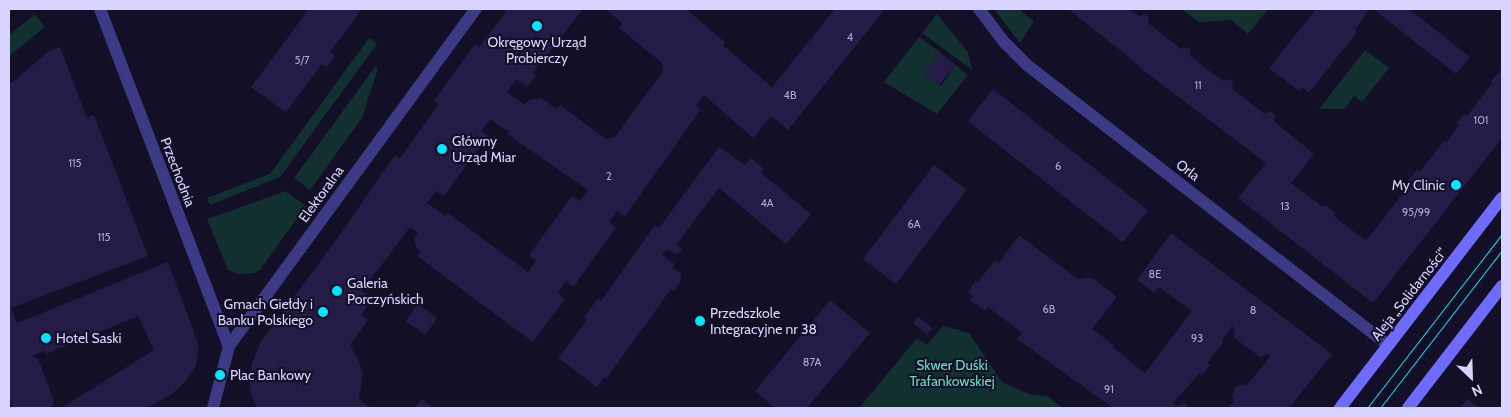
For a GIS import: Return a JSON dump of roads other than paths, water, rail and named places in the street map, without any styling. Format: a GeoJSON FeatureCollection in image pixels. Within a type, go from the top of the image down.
{"type":"FeatureCollection","features":[{"type":"Feature","properties":{"kind":"main road","name":"Aleja „Solidarności”"},"geometry":{"type":"LineString","coordinates":[[1340,408],[1502,198]]}},
{"type":"Feature","properties":{"kind":"main road"},"geometry":{"type":"LineString","coordinates":[[1408,408],[1502,286]]}},
{"type":"Feature","properties":{"kind":"street","name":"Przechodnia"},"geometry":{"type":"LineString","coordinates":[[100,9],[229,346]]}},
{"type":"Feature","properties":{"kind":"street","name":"Elektoralna"},"geometry":{"type":"LineString","coordinates":[[213,408],[229,346],[476,9]]}},
{"type":"Feature","properties":{"kind":"street","name":"Orla"},"geometry":{"type":"LineString","coordinates":[[979,9],[1004,42],[1026,65],[1388,345]]}},
{"type":"Feature","properties":{"kind":"tram line"},"geometry":{"type":"LineString","coordinates":[[1367,408],[1502,234]]}},
{"type":"Feature","properties":{"kind":"tram line"},"geometry":{"type":"LineString","coordinates":[[1380,408],[1502,250]]}},
{"type":"Feature","properties":{"kind":"place","name":"Okręgowy Urząd Probierczy"},"geometry":{"type":"Point","coordinates":[537,26]}},
{"type":"Feature","properties":{"kind":"place","name":"Główny Urząd Miar"},"geometry":{"type":"Point","coordinates":[442,149]}},
{"type":"Feature","properties":{"kind":"place","name":"My Clinic"},"geometry":{"type":"Point","coordinates":[1456,185]}},
{"type":"Feature","properties":{"kind":"place","name":"Galeria Porczyńskich"},"geometry":{"type":"Point","coordinates":[337,291]}},
{"type":"Feature","properties":{"kind":"place","name":"Gmach Giełdy i Banku Polskiego"},"geometry":{"type":"Point","coordinates":[323,312]}},
{"type":"Feature","properties":{"kind":"place","name":"Przedszkole Integracyjne nr 38"},"geometry":{"type":"Point","coordinates":[700,321]}},
{"type":"Feature","properties":{"kind":"place","name":"Hotel Saski"},"geometry":{"type":"Point","coordinates":[46,338]}},
{"type":"Feature","properties":{"kind":"place","name":"Plac Bankowy"},"geometry":{"type":"Point","coordinates":[220,375]}},
{"type":"Feature","properties":{"kind":"park label","name":"Skwer Duśki Trafankowskiej"},"geometry":{"type":"Point","coordinates":[952,374]}}]}
